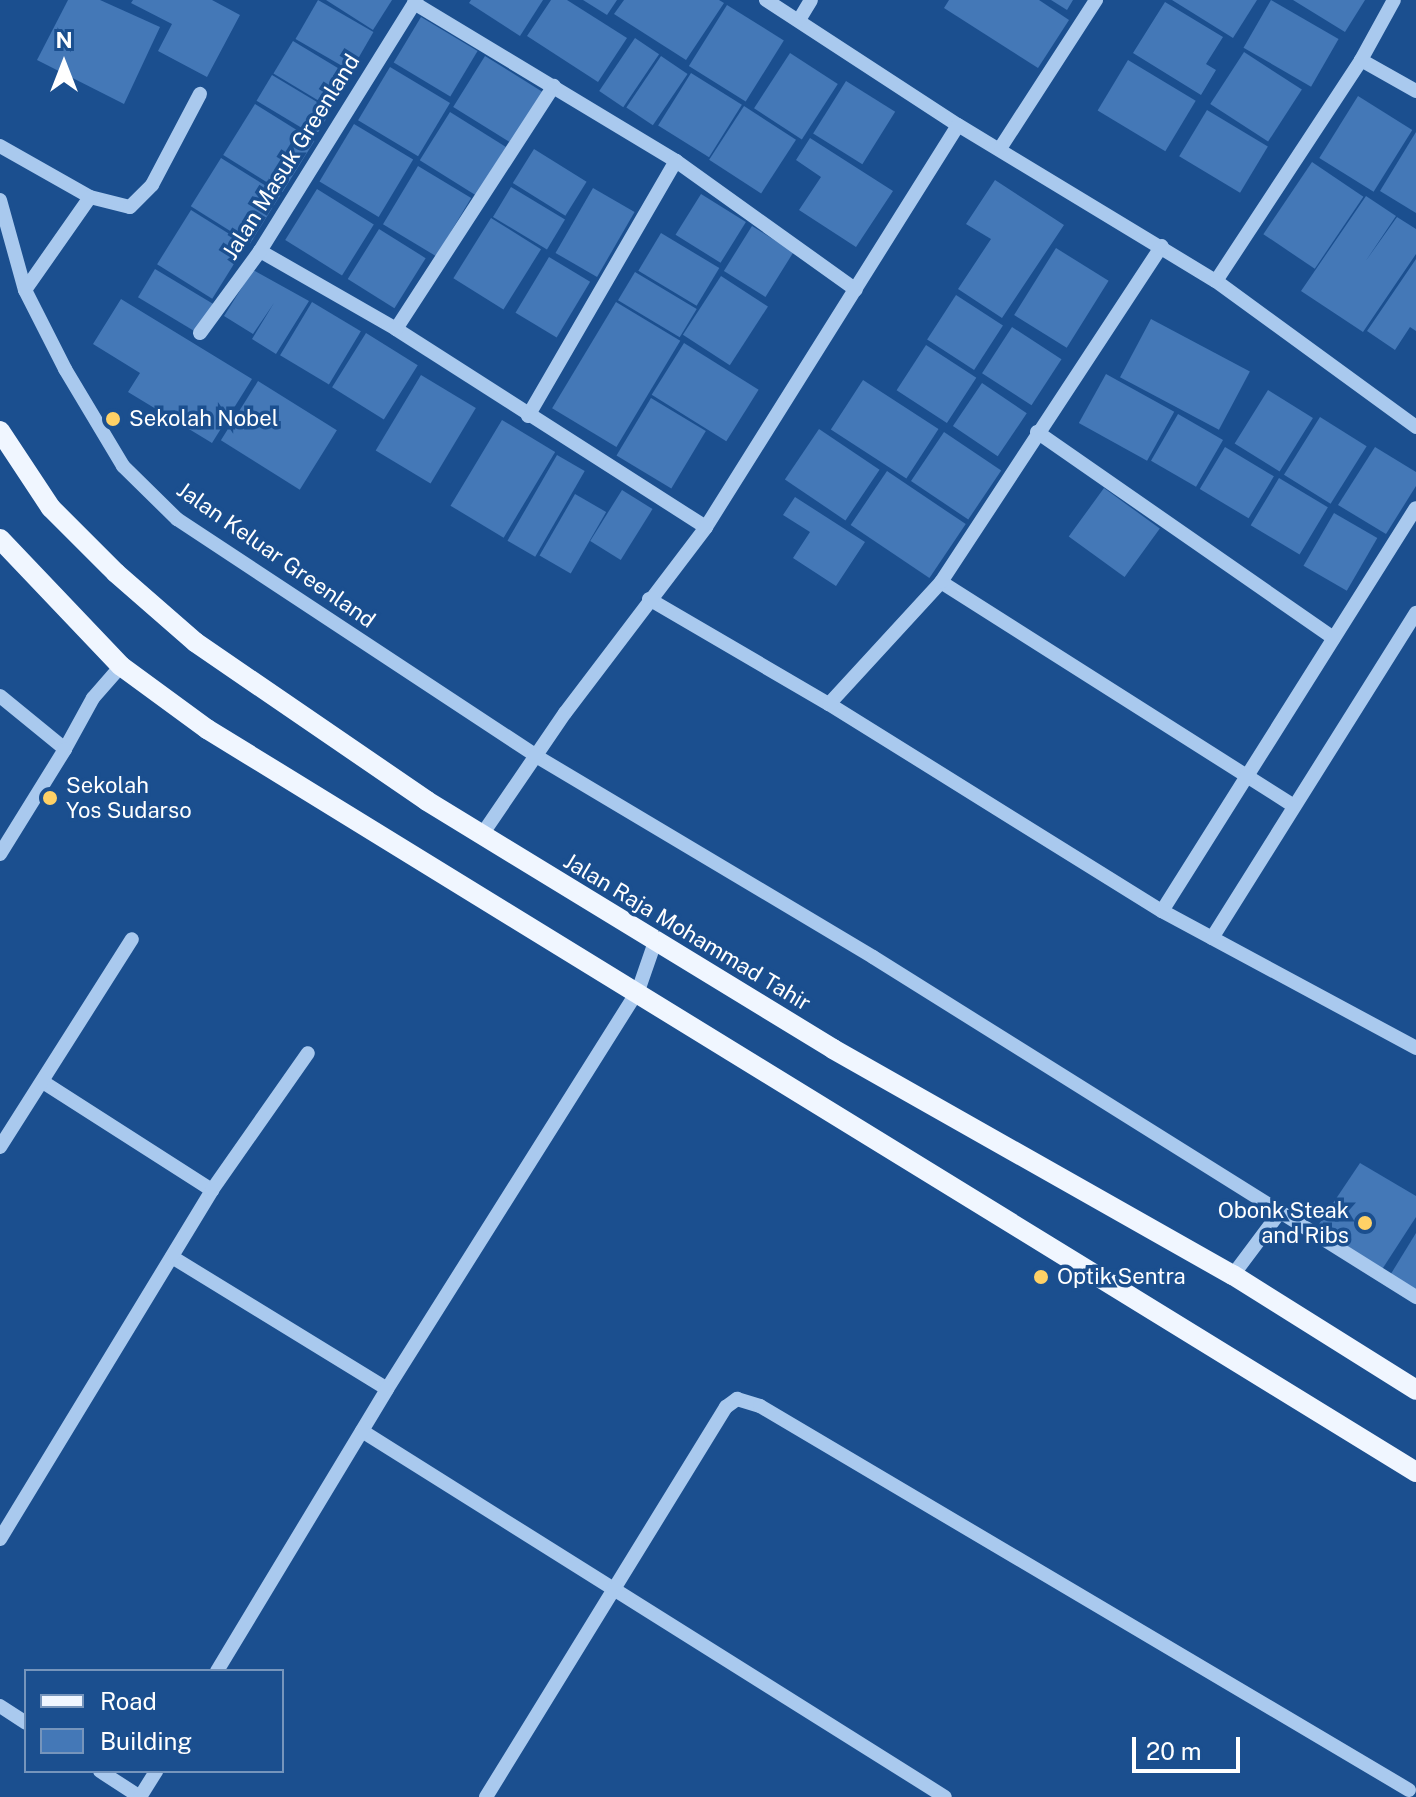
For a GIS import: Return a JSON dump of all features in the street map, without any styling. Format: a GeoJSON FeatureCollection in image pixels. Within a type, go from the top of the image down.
{"type":"FeatureCollection","features":[{"type":"Feature","properties":{"kind":"main road","name":"Jalan Raja Mohammad Tahir"},"geometry":{"type":"LineString","coordinates":[[0,431],[51,508],[116,573],[195,642],[481,836],[833,1049],[1233,1275],[1416,1390]]}},
{"type":"Feature","properties":{"kind":"main road"},"geometry":{"type":"LineString","coordinates":[[0,539],[121,666],[207,729],[638,991],[1416,1472]]}},
{"type":"Feature","properties":{"kind":"street"},"geometry":{"type":"LineString","coordinates":[[766,0],[958,125],[1001,147],[1216,281],[1416,427]]}},
{"type":"Feature","properties":{"kind":"street"},"geometry":{"type":"LineString","coordinates":[[799,20],[811,0]]}},
{"type":"Feature","properties":{"kind":"street"},"geometry":{"type":"LineString","coordinates":[[1001,147],[1096,0]]}},
{"type":"Feature","properties":{"kind":"street"},"geometry":{"type":"LineString","coordinates":[[1216,281],[1361,60],[1394,0]]}},
{"type":"Feature","properties":{"kind":"street"},"geometry":{"type":"LineString","coordinates":[[415,1],[676,161],[856,290]]}},
{"type":"Feature","properties":{"kind":"street","name":"Jalan Masuk Greenland"},"geometry":{"type":"LineString","coordinates":[[200,333],[260,251],[415,1]]}},
{"type":"Feature","properties":{"kind":"street"},"geometry":{"type":"LineString","coordinates":[[1361,60],[1416,91]]}},
{"type":"Feature","properties":{"kind":"street"},"geometry":{"type":"LineString","coordinates":[[396,329],[554,86]]}},
{"type":"Feature","properties":{"kind":"street"},"geometry":{"type":"LineString","coordinates":[[0,146],[90,197],[130,207],[142,199],[200,94]]}},
{"type":"Feature","properties":{"kind":"street"},"geometry":{"type":"LineString","coordinates":[[481,836],[649,599],[706,527],[958,125]]}},
{"type":"Feature","properties":{"kind":"street"},"geometry":{"type":"LineString","coordinates":[[528,416],[676,161]]}},
{"type":"Feature","properties":{"kind":"street"},"geometry":{"type":"LineString","coordinates":[[25,290],[90,197]]}},
{"type":"Feature","properties":{"kind":"street","name":"Jalan Keluar Greenland"},"geometry":{"type":"LineString","coordinates":[[0,200],[25,290],[65,369],[123,466],[177,519],[536,756],[873,957],[1416,1297]]}},
{"type":"Feature","properties":{"kind":"street"},"geometry":{"type":"LineString","coordinates":[[829,704],[941,582],[1162,246]]}},
{"type":"Feature","properties":{"kind":"street"},"geometry":{"type":"LineString","coordinates":[[260,251],[396,329],[706,527]]}},
{"type":"Feature","properties":{"kind":"street"},"geometry":{"type":"LineString","coordinates":[[1037,432],[1333,638]]}},
{"type":"Feature","properties":{"kind":"street"},"geometry":{"type":"LineString","coordinates":[[1162,911],[1416,508]]}},
{"type":"Feature","properties":{"kind":"street"},"geometry":{"type":"LineString","coordinates":[[941,582],[1294,806]]}},
{"type":"Feature","properties":{"kind":"street"},"geometry":{"type":"LineString","coordinates":[[649,599],[829,704],[1162,911],[1416,1048]]}},
{"type":"Feature","properties":{"kind":"street"},"geometry":{"type":"LineString","coordinates":[[1212,938],[1416,613]]}},
{"type":"Feature","properties":{"kind":"street"},"geometry":{"type":"LineString","coordinates":[[0,854],[93,698],[121,666]]}},
{"type":"Feature","properties":{"kind":"street"},"geometry":{"type":"LineString","coordinates":[[0,696],[65,749]]}},
{"type":"Feature","properties":{"kind":"street"},"geometry":{"type":"LineString","coordinates":[[0,1147],[132,939]]}},
{"type":"Feature","properties":{"kind":"street"},"geometry":{"type":"LineString","coordinates":[[218,1669],[387,1389],[638,991],[655,942]]}},
{"type":"Feature","properties":{"kind":"street"},"geometry":{"type":"LineString","coordinates":[[0,1539],[212,1190],[308,1053]]}},
{"type":"Feature","properties":{"kind":"street"},"geometry":{"type":"LineString","coordinates":[[43,1082],[212,1190]]}},
{"type":"Feature","properties":{"kind":"street"},"geometry":{"type":"LineString","coordinates":[[1233,1275],[1280,1212]]}},
{"type":"Feature","properties":{"kind":"street"},"geometry":{"type":"LineString","coordinates":[[172,1257],[387,1389]]}},
{"type":"Feature","properties":{"kind":"street"},"geometry":{"type":"LineString","coordinates":[[486,1797],[726,1407],[737,1399],[746,1400],[1410,1789]]}},
{"type":"Feature","properties":{"kind":"street"},"geometry":{"type":"LineString","coordinates":[[362,1431],[945,1797]]}},
{"type":"Feature","properties":{"kind":"street"},"geometry":{"type":"LineString","coordinates":[[0,1706],[24,1722]]}},
{"type":"Feature","properties":{"kind":"street"},"geometry":{"type":"LineString","coordinates":[[103,1773],[140,1797],[155,1773]]}},
{"type":"Feature","properties":{"kind":"building"},"geometry":{"type":"Polygon","coordinates":[[[68,0],[100,0],[160,27],[124,104],[37,60],[68,0]]]}},
{"type":"Feature","properties":{"kind":"building"},"geometry":{"type":"Polygon","coordinates":[[[133,0],[212,0],[240,15],[207,77],[158,51],[172,24],[131,3],[133,0]]]}},
{"type":"Feature","properties":{"kind":"building"},"geometry":{"type":"Polygon","coordinates":[[[318,0],[373,32],[351,71],[296,39],[318,0]]]}},
{"type":"Feature","properties":{"kind":"building"},"geometry":{"type":"Polygon","coordinates":[[[326,0],[392,0],[373,30],[326,0]]]}},
{"type":"Feature","properties":{"kind":"building"},"geometry":{"type":"Polygon","coordinates":[[[471,0],[543,0],[520,36],[469,3],[471,0]]]}},
{"type":"Feature","properties":{"kind":"building"},"geometry":{"type":"Polygon","coordinates":[[[551,0],[567,0],[627,38],[598,82],[527,36],[551,0]]]}},
{"type":"Feature","properties":{"kind":"building"},"geometry":{"type":"Polygon","coordinates":[[[583,0],[617,0],[607,15],[583,0]]]}},
{"type":"Feature","properties":{"kind":"building"},"geometry":{"type":"Polygon","coordinates":[[[624,0],[719,0],[724,3],[686,60],[614,14],[624,0]]]}},
{"type":"Feature","properties":{"kind":"building"},"geometry":{"type":"Polygon","coordinates":[[[949,0],[1039,0],[1069,20],[1038,68],[944,8],[949,0]]]}},
{"type":"Feature","properties":{"kind":"building"},"geometry":{"type":"Polygon","coordinates":[[[1051,0],[1073,0],[1067,10],[1051,0]]]}},
{"type":"Feature","properties":{"kind":"building"},"geometry":{"type":"Polygon","coordinates":[[[1172,0],[1257,0],[1233,38],[1172,0]]]}},
{"type":"Feature","properties":{"kind":"building"},"geometry":{"type":"Polygon","coordinates":[[[1271,0],[1339,39],[1311,87],[1244,48],[1271,0]]]}},
{"type":"Feature","properties":{"kind":"building"},"geometry":{"type":"Polygon","coordinates":[[[1293,0],[1365,0],[1345,32],[1293,0]]]}},
{"type":"Feature","properties":{"kind":"building"},"geometry":{"type":"Polygon","coordinates":[[[1165,2],[1223,37],[1206,64],[1216,70],[1201,95],[1133,53],[1165,2]]]}},
{"type":"Feature","properties":{"kind":"building"},"geometry":{"type":"Polygon","coordinates":[[[727,5],[784,41],[746,102],[689,66],[727,5]]]}},
{"type":"Feature","properties":{"kind":"building"},"geometry":{"type":"Polygon","coordinates":[[[421,17],[478,51],[450,96],[394,62],[421,17]]]}},
{"type":"Feature","properties":{"kind":"building"},"geometry":{"type":"Polygon","coordinates":[[[635,38],[659,54],[623,107],[599,91],[635,38]]]}},
{"type":"Feature","properties":{"kind":"building"},"geometry":{"type":"Polygon","coordinates":[[[293,41],[346,73],[327,106],[273,74],[293,41]]]}},
{"type":"Feature","properties":{"kind":"building"},"geometry":{"type":"Polygon","coordinates":[[[1244,52],[1302,90],[1268,142],[1210,104],[1244,52]]]}},
{"type":"Feature","properties":{"kind":"building"},"geometry":{"type":"Polygon","coordinates":[[[790,53],[838,84],[802,139],[754,108],[790,53]]]}},
{"type":"Feature","properties":{"kind":"building"},"geometry":{"type":"Polygon","coordinates":[[[485,56],[543,92],[511,143],[453,107],[485,56]]]}},
{"type":"Feature","properties":{"kind":"building"},"geometry":{"type":"Polygon","coordinates":[[[661,56],[688,74],[653,125],[626,107],[661,56]]]}},
{"type":"Feature","properties":{"kind":"building"},"geometry":{"type":"Polygon","coordinates":[[[1128,60],[1196,101],[1165,151],[1098,111],[1128,60]]]}},
{"type":"Feature","properties":{"kind":"building"},"geometry":{"type":"Polygon","coordinates":[[[390,67],[450,103],[418,156],[358,120],[390,67]]]}},
{"type":"Feature","properties":{"kind":"building"},"geometry":{"type":"Polygon","coordinates":[[[691,73],[742,105],[709,157],[658,126],[691,73]]]}},
{"type":"Feature","properties":{"kind":"building"},"geometry":{"type":"Polygon","coordinates":[[[272,75],[331,111],[316,136],[257,101],[272,75]]]}},
{"type":"Feature","properties":{"kind":"building"},"geometry":{"type":"Polygon","coordinates":[[[846,81],[895,112],[862,164],[813,134],[846,81]]]}},
{"type":"Feature","properties":{"kind":"building"},"geometry":{"type":"Polygon","coordinates":[[[1358,96],[1412,130],[1374,192],[1319,158],[1358,96]]]}},
{"type":"Feature","properties":{"kind":"building"},"geometry":{"type":"Polygon","coordinates":[[[255,104],[314,141],[283,192],[223,155],[255,104]]]}},
{"type":"Feature","properties":{"kind":"building"},"geometry":{"type":"Polygon","coordinates":[[[744,106],[796,140],[761,193],[709,160],[744,106]]]}},
{"type":"Feature","properties":{"kind":"building"},"geometry":{"type":"Polygon","coordinates":[[[1207,110],[1268,147],[1240,193],[1179,156],[1207,110]]]}},
{"type":"Feature","properties":{"kind":"building"},"geometry":{"type":"Polygon","coordinates":[[[450,112],[506,147],[476,195],[420,160],[450,112]]]}},
{"type":"Feature","properties":{"kind":"building"},"geometry":{"type":"Polygon","coordinates":[[[354,124],[413,160],[379,217],[319,181],[354,124]]]}},
{"type":"Feature","properties":{"kind":"building"},"geometry":{"type":"Polygon","coordinates":[[[1416,132],[1416,213],[1380,191],[1416,132]]]}},
{"type":"Feature","properties":{"kind":"building"},"geometry":{"type":"Polygon","coordinates":[[[810,138],[893,191],[856,247],[799,210],[821,177],[796,160],[810,138]]]}},
{"type":"Feature","properties":{"kind":"building"},"geometry":{"type":"Polygon","coordinates":[[[534,149],[587,182],[565,216],[513,183],[534,149]]]}},
{"type":"Feature","properties":{"kind":"building"},"geometry":{"type":"Polygon","coordinates":[[[221,158],[280,195],[250,243],[191,206],[221,158]]]}},
{"type":"Feature","properties":{"kind":"building"},"geometry":{"type":"Polygon","coordinates":[[[1312,162],[1363,197],[1315,269],[1263,234],[1312,162]]]}},
{"type":"Feature","properties":{"kind":"building"},"geometry":{"type":"Polygon","coordinates":[[[418,166],[471,198],[436,256],[383,224],[418,166]]]}},
{"type":"Feature","properties":{"kind":"building"},"geometry":{"type":"Polygon","coordinates":[[[995,180],[1064,225],[1002,318],[958,289],[991,239],[966,224],[995,180]]]}},
{"type":"Feature","properties":{"kind":"building"},"geometry":{"type":"Polygon","coordinates":[[[511,187],[565,219],[547,249],[493,217],[511,187]]]}},
{"type":"Feature","properties":{"kind":"building"},"geometry":{"type":"Polygon","coordinates":[[[593,188],[635,212],[597,277],[556,253],[593,188]]]}},
{"type":"Feature","properties":{"kind":"building"},"geometry":{"type":"Polygon","coordinates":[[[317,189],[374,225],[342,275],[285,240],[317,189]]]}},
{"type":"Feature","properties":{"kind":"building"},"geometry":{"type":"Polygon","coordinates":[[[701,194],[746,222],[721,263],[676,235],[701,194]]]}},
{"type":"Feature","properties":{"kind":"building"},"geometry":{"type":"Polygon","coordinates":[[[1366,196],[1396,216],[1365,262],[1397,217],[1416,229],[1416,254],[1363,332],[1301,291],[1366,196]]]}},
{"type":"Feature","properties":{"kind":"building"},"geometry":{"type":"Polygon","coordinates":[[[191,210],[246,244],[212,299],[157,264],[191,210]]]}},
{"type":"Feature","properties":{"kind":"building"},"geometry":{"type":"Polygon","coordinates":[[[491,218],[541,249],[503,309],[453,278],[491,218]]]}},
{"type":"Feature","properties":{"kind":"building"},"geometry":{"type":"Polygon","coordinates":[[[752,226],[794,252],[765,297],[724,271],[752,226]]]}},
{"type":"Feature","properties":{"kind":"building"},"geometry":{"type":"Polygon","coordinates":[[[379,229],[426,258],[394,308],[348,279],[379,229]]]}},
{"type":"Feature","properties":{"kind":"building"},"geometry":{"type":"Polygon","coordinates":[[[661,233],[719,268],[697,306],[638,271],[661,233]]]}},
{"type":"Feature","properties":{"kind":"building"},"geometry":{"type":"Polygon","coordinates":[[[1056,248],[1109,281],[1067,348],[1014,315],[1056,248]]]}},
{"type":"Feature","properties":{"kind":"building"},"geometry":{"type":"Polygon","coordinates":[[[549,257],[590,282],[557,337],[516,313],[549,257]]]}},
{"type":"Feature","properties":{"kind":"building"},"geometry":{"type":"Polygon","coordinates":[[[1416,259],[1416,331],[1410,327],[1395,350],[1367,331],[1416,259]]]}},
{"type":"Feature","properties":{"kind":"building"},"geometry":{"type":"Polygon","coordinates":[[[155,269],[213,304],[196,332],[138,297],[155,269]]]}},
{"type":"Feature","properties":{"kind":"building"},"geometry":{"type":"Polygon","coordinates":[[[253,270],[309,301],[276,354],[252,339],[274,303],[253,334],[224,316],[253,270]]]}},
{"type":"Feature","properties":{"kind":"building"},"geometry":{"type":"Polygon","coordinates":[[[635,272],[697,309],[680,337],[618,300],[635,272]]]}},
{"type":"Feature","properties":{"kind":"building"},"geometry":{"type":"Polygon","coordinates":[[[721,276],[768,306],[730,365],[683,335],[721,276]]]}},
{"type":"Feature","properties":{"kind":"building"},"geometry":{"type":"Polygon","coordinates":[[[956,295],[1003,325],[974,370],[927,339],[956,295]]]}},
{"type":"Feature","properties":{"kind":"building"},"geometry":{"type":"Polygon","coordinates":[[[121,299],[252,379],[212,443],[128,392],[140,373],[93,344],[121,299]]]}},
{"type":"Feature","properties":{"kind":"building"},"geometry":{"type":"Polygon","coordinates":[[[312,302],[361,331],[329,385],[280,355],[312,302]]]}},
{"type":"Feature","properties":{"kind":"building"},"geometry":{"type":"Polygon","coordinates":[[[616,302],[680,341],[616,447],[552,408],[616,302]]]}},
{"type":"Feature","properties":{"kind":"building"},"geometry":{"type":"Polygon","coordinates":[[[1151,319],[1250,372],[1219,430],[1120,377],[1151,319]]]}},
{"type":"Feature","properties":{"kind":"building"},"geometry":{"type":"Polygon","coordinates":[[[1012,327],[1061,359],[1032,405],[982,373],[1012,327]]]}},
{"type":"Feature","properties":{"kind":"building"},"geometry":{"type":"Polygon","coordinates":[[[366,333],[418,365],[384,420],[332,387],[366,333]]]}},
{"type":"Feature","properties":{"kind":"building"},"geometry":{"type":"Polygon","coordinates":[[[684,343],[759,390],[726,441],[652,395],[684,343]]]}},
{"type":"Feature","properties":{"kind":"building"},"geometry":{"type":"Polygon","coordinates":[[[926,345],[976,378],[947,423],[897,390],[926,345]]]}},
{"type":"Feature","properties":{"kind":"building"},"geometry":{"type":"Polygon","coordinates":[[[1106,374],[1174,412],[1147,461],[1079,423],[1106,374]]]}},
{"type":"Feature","properties":{"kind":"building"},"geometry":{"type":"Polygon","coordinates":[[[421,375],[476,408],[431,483],[376,450],[421,375]]]}},
{"type":"Feature","properties":{"kind":"building"},"geometry":{"type":"Polygon","coordinates":[[[863,380],[938,429],[906,478],[831,429],[863,380]]]}},
{"type":"Feature","properties":{"kind":"building"},"geometry":{"type":"Polygon","coordinates":[[[258,381],[337,430],[300,490],[221,440],[258,381]]]}},
{"type":"Feature","properties":{"kind":"building"},"geometry":{"type":"Polygon","coordinates":[[[982,383],[1027,413],[998,456],[953,426],[982,383]]]}},
{"type":"Feature","properties":{"kind":"building"},"geometry":{"type":"Polygon","coordinates":[[[1268,390],[1313,418],[1280,472],[1235,443],[1268,390]]]}},
{"type":"Feature","properties":{"kind":"building"},"geometry":{"type":"Polygon","coordinates":[[[651,398],[706,431],[671,488],[616,455],[651,398]]]}},
{"type":"Feature","properties":{"kind":"building"},"geometry":{"type":"Polygon","coordinates":[[[1178,414],[1223,440],[1196,487],[1151,461],[1178,414]]]}},
{"type":"Feature","properties":{"kind":"building"},"geometry":{"type":"Polygon","coordinates":[[[1320,417],[1367,446],[1331,504],[1284,475],[1320,417]]]}},
{"type":"Feature","properties":{"kind":"building"},"geometry":{"type":"Polygon","coordinates":[[[502,420],[555,452],[504,538],[450,506],[502,420]]]}},
{"type":"Feature","properties":{"kind":"building"},"geometry":{"type":"Polygon","coordinates":[[[819,429],[880,470],[845,520],[785,480],[819,429]]]}},
{"type":"Feature","properties":{"kind":"building"},"geometry":{"type":"Polygon","coordinates":[[[944,432],[1001,471],[968,519],[911,481],[944,432]]]}},
{"type":"Feature","properties":{"kind":"building"},"geometry":{"type":"Polygon","coordinates":[[[1225,447],[1274,476],[1249,518],[1200,489],[1225,447]]]}},
{"type":"Feature","properties":{"kind":"building"},"geometry":{"type":"Polygon","coordinates":[[[1375,447],[1416,472],[1416,486],[1386,534],[1338,505],[1375,447]]]}},
{"type":"Feature","properties":{"kind":"building"},"geometry":{"type":"Polygon","coordinates":[[[557,455],[585,471],[535,557],[508,541],[557,455]]]}},
{"type":"Feature","properties":{"kind":"building"},"geometry":{"type":"Polygon","coordinates":[[[887,471],[966,524],[929,578],[851,525],[887,471]]]}},
{"type":"Feature","properties":{"kind":"building"},"geometry":{"type":"Polygon","coordinates":[[[1279,478],[1328,507],[1300,555],[1251,525],[1279,478]]]}},
{"type":"Feature","properties":{"kind":"building"},"geometry":{"type":"Polygon","coordinates":[[[1104,488],[1160,529],[1125,577],[1069,537],[1104,488]]]}},
{"type":"Feature","properties":{"kind":"building"},"geometry":{"type":"Polygon","coordinates":[[[622,490],[653,509],[621,560],[590,541],[622,490]]]}},
{"type":"Feature","properties":{"kind":"building"},"geometry":{"type":"Polygon","coordinates":[[[575,494],[606,512],[571,573],[540,555],[575,494]]]}},
{"type":"Feature","properties":{"kind":"building"},"geometry":{"type":"Polygon","coordinates":[[[795,497],[865,542],[836,586],[793,558],[810,532],[783,515],[795,497]]]}},
{"type":"Feature","properties":{"kind":"building"},"geometry":{"type":"Polygon","coordinates":[[[1334,513],[1377,538],[1347,591],[1304,566],[1334,513]]]}},
{"type":"Feature","properties":{"kind":"building","name":"Obonk Steak and Ribs"},"geometry":{"type":"Polygon","coordinates":[[[1360,1163],[1416,1196],[1416,1217],[1381,1271],[1315,1230],[1360,1163]]]}},
{"type":"Feature","properties":{"kind":"building"},"geometry":{"type":"Polygon","coordinates":[[[1416,1233],[1416,1293],[1389,1277],[1416,1233]]]}},
{"type":"Feature","properties":{"kind":"place","name":"Sekolah Nobel"},"geometry":{"type":"Point","coordinates":[113,419]}},
{"type":"Feature","properties":{"kind":"place","name":"Sekolah Yos Sudarso"},"geometry":{"type":"Point","coordinates":[50,798]}},
{"type":"Feature","properties":{"kind":"place","name":"Obonk Steak and Ribs"},"geometry":{"type":"Point","coordinates":[1365,1223]}},
{"type":"Feature","properties":{"kind":"place","name":"Optik Sentra"},"geometry":{"type":"Point","coordinates":[1041,1277]}}]}
